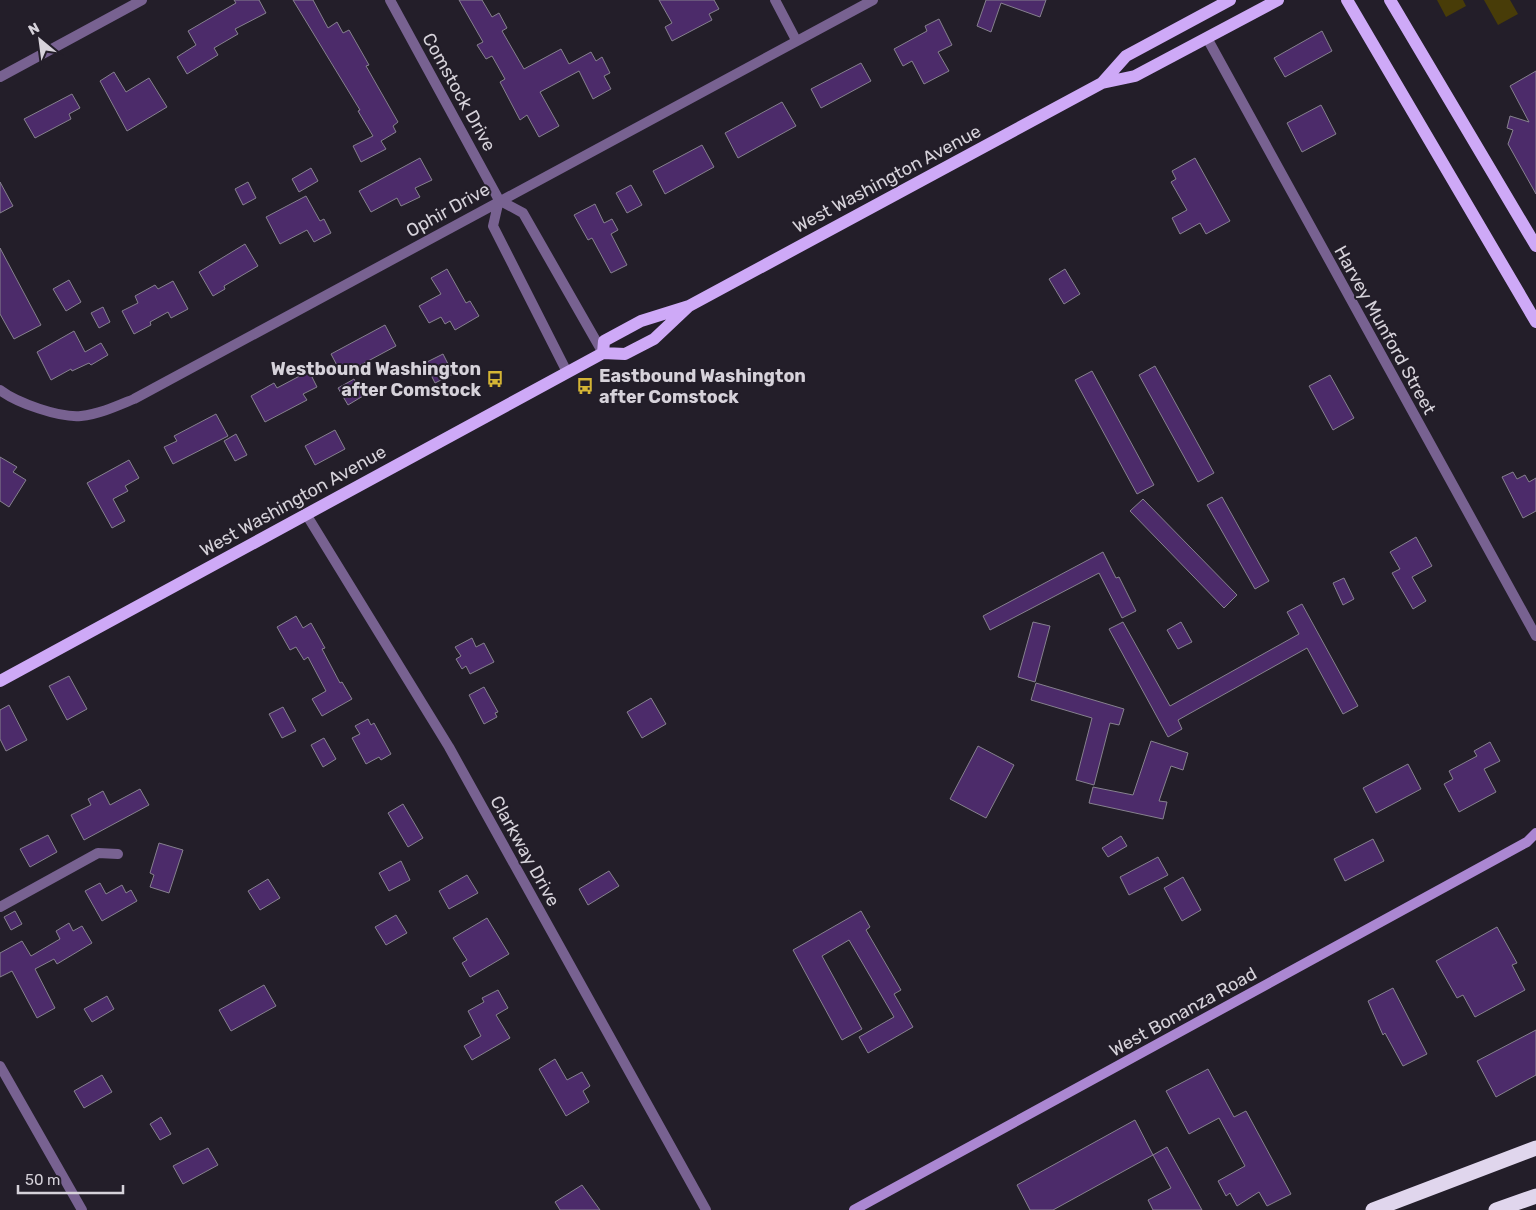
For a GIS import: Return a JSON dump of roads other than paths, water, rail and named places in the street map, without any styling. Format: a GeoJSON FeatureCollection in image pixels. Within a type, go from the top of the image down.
{"type":"FeatureCollection","features":[{"type":"Feature","properties":{"kind":"highway"},"geometry":{"type":"LineString","coordinates":[[1373,1210],[1536,1148]]}},
{"type":"Feature","properties":{"kind":"highway"},"geometry":{"type":"LineString","coordinates":[[1386,1210],[1536,1158]]}},
{"type":"Feature","properties":{"kind":"highway"},"geometry":{"type":"LineString","coordinates":[[1496,1210],[1536,1196]]}},
{"type":"Feature","properties":{"kind":"main road","name":"West Washington Avenue"},"geometry":{"type":"LineString","coordinates":[[1102,83],[1126,56],[1230,0]]}},
{"type":"Feature","properties":{"kind":"main road","name":"West Washington Avenue"},"geometry":{"type":"LineString","coordinates":[[603,353],[604,341],[641,321],[689,306],[1102,83],[1135,76],[1278,0]]}},
{"type":"Feature","properties":{"kind":"main road"},"geometry":{"type":"LineString","coordinates":[[1347,0],[1536,322]]}},
{"type":"Feature","properties":{"kind":"main road"},"geometry":{"type":"LineString","coordinates":[[1390,0],[1536,246]]}},
{"type":"Feature","properties":{"kind":"main road","name":"West Washington Avenue"},"geometry":{"type":"LineString","coordinates":[[0,681],[603,353],[625,354],[654,338],[689,306]]}},
{"type":"Feature","properties":{"kind":"main road","name":"West Bonanza Road"},"geometry":{"type":"LineString","coordinates":[[854,1210],[1531,841],[1536,833]]}},
{"type":"Feature","properties":{"kind":"street"},"geometry":{"type":"LineString","coordinates":[[0,77],[142,0]]}},
{"type":"Feature","properties":{"kind":"street","name":"Comstock Drive"},"geometry":{"type":"LineString","coordinates":[[390,0],[499,200]]}},
{"type":"Feature","properties":{"kind":"street"},"geometry":{"type":"LineString","coordinates":[[775,0],[796,40]]}},
{"type":"Feature","properties":{"kind":"street","name":"Ophir Drive"},"geometry":{"type":"LineString","coordinates":[[0,390],[13,400],[32,407],[80,416],[105,411],[134,399],[872,0]]}},
{"type":"Feature","properties":{"kind":"street","name":"Harvey Munford Street"},"geometry":{"type":"LineString","coordinates":[[1207,38],[1536,636]]}},
{"type":"Feature","properties":{"kind":"street"},"geometry":{"type":"LineString","coordinates":[[567,372],[493,226],[499,200],[523,213],[603,353]]}},
{"type":"Feature","properties":{"kind":"street","name":"Clarkway Drive"},"geometry":{"type":"LineString","coordinates":[[306,514],[449,747],[706,1210]]}},
{"type":"Feature","properties":{"kind":"street"},"geometry":{"type":"LineString","coordinates":[[0,907],[98,853],[118,854]]}},
{"type":"Feature","properties":{"kind":"street"},"geometry":{"type":"LineString","coordinates":[[0,1066],[82,1210]]}},
{"type":"Feature","properties":{"kind":"place","name":"Westbound Washington after Comstock"},"geometry":{"type":"Point","coordinates":[495,379]}},
{"type":"Feature","properties":{"kind":"place","name":"Eastbound Washington after Comstock"},"geometry":{"type":"Point","coordinates":[585,386]}}]}
